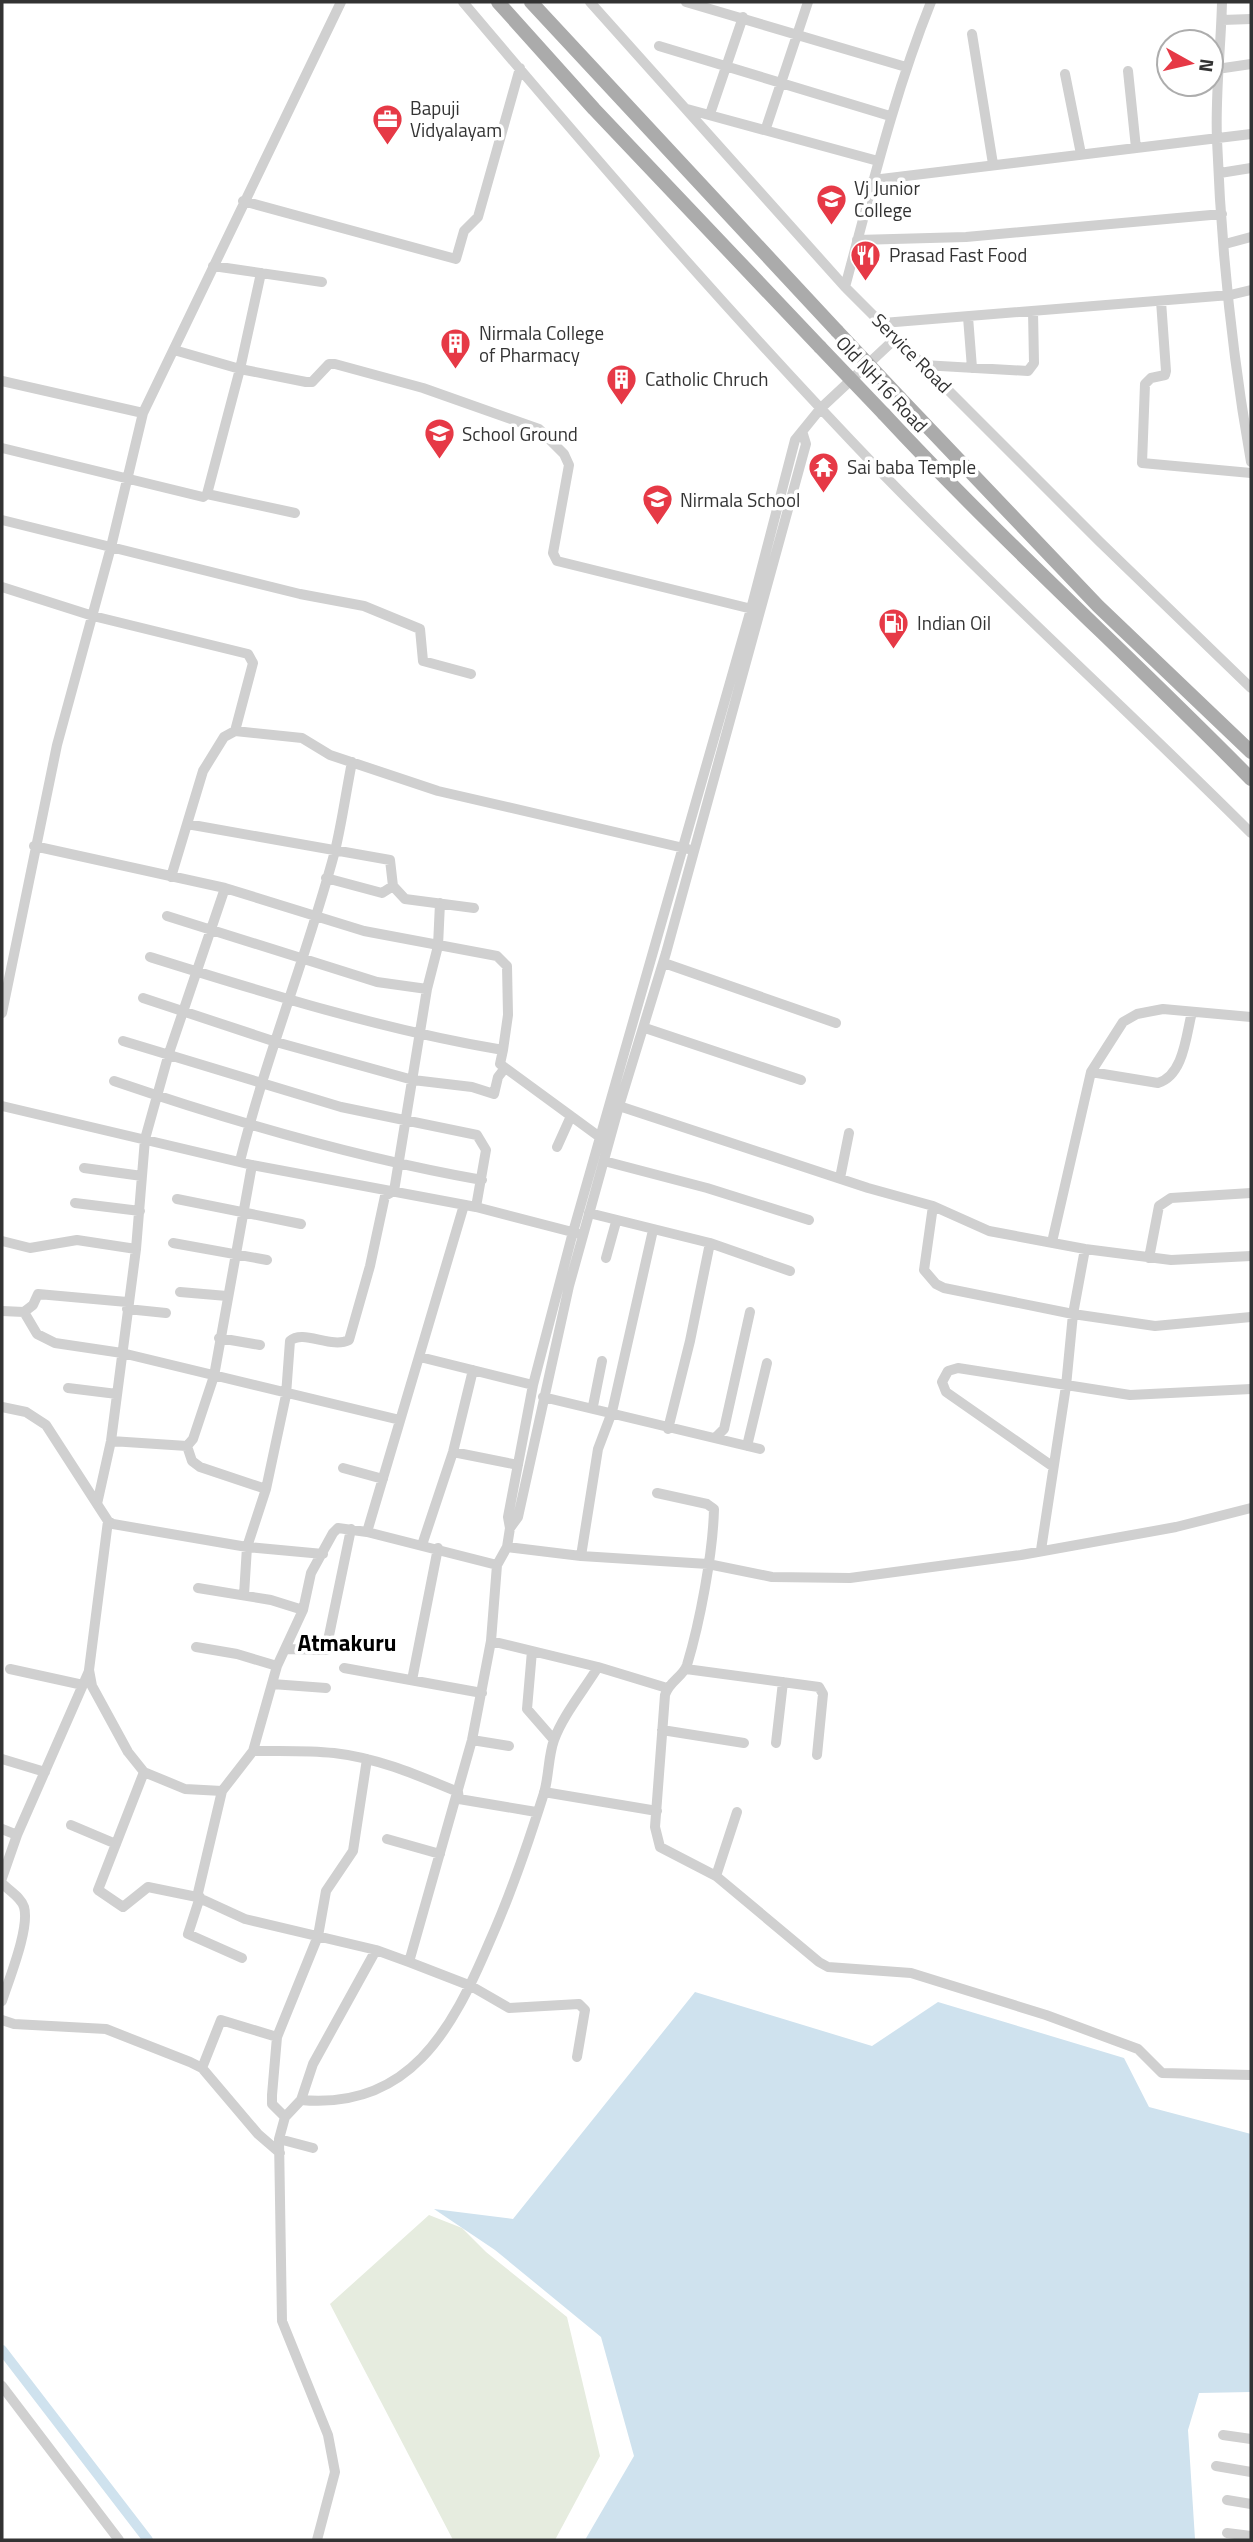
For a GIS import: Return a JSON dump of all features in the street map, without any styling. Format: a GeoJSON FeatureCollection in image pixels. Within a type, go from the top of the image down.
{"type":"FeatureCollection","features":[{"type":"Feature","properties":{"kind":"main road","name":"Old NH16 Road"},"geometry":{"type":"LineString","coordinates":[[498,2],[594,109],[884,414],[1065,600],[1146,673],[1251,779]]}},
{"type":"Feature","properties":{"kind":"main road","name":"Old NH16 Road"},"geometry":{"type":"LineString","coordinates":[[531,2],[1098,606],[1251,752]]}},
{"type":"Feature","properties":{"kind":"street"},"geometry":{"type":"LineString","coordinates":[[2,1013],[34,846],[57,745],[111,547],[125,479],[143,413],[341,2]]}},
{"type":"Feature","properties":{"kind":"street"},"geometry":{"type":"LineString","coordinates":[[463,2],[646,217],[906,498],[1251,833]]}},
{"type":"Feature","properties":{"kind":"street","name":"Service Road"},"geometry":{"type":"LineString","coordinates":[[590,2],[845,287],[1251,688]]}},
{"type":"Feature","properties":{"kind":"street"},"geometry":{"type":"LineString","coordinates":[[686,2],[906,67]]}},
{"type":"Feature","properties":{"kind":"street"},"geometry":{"type":"LineString","coordinates":[[766,128],[808,2]]}},
{"type":"Feature","properties":{"kind":"street"},"geometry":{"type":"LineString","coordinates":[[845,287],[890,116],[931,2]]}},
{"type":"Feature","properties":{"kind":"street"},"geometry":{"type":"LineString","coordinates":[[1221,28],[1222,2]]}},
{"type":"Feature","properties":{"kind":"street"},"geometry":{"type":"LineString","coordinates":[[710,114],[743,17]]}},
{"type":"Feature","properties":{"kind":"street"},"geometry":{"type":"LineString","coordinates":[[1222,20],[1251,19]]}},
{"type":"Feature","properties":{"kind":"street"},"geometry":{"type":"LineString","coordinates":[[972,34],[993,164]]}},
{"type":"Feature","properties":{"kind":"street"},"geometry":{"type":"LineString","coordinates":[[659,46],[890,116]]}},
{"type":"Feature","properties":{"kind":"street"},"geometry":{"type":"LineString","coordinates":[[1225,68],[1251,64]]}},
{"type":"Feature","properties":{"kind":"street"},"geometry":{"type":"LineString","coordinates":[[243,201],[451,260],[456,258],[464,231],[478,217],[520,68]]}},
{"type":"Feature","properties":{"kind":"street"},"geometry":{"type":"LineString","coordinates":[[1128,71],[1136,148]]}},
{"type":"Feature","properties":{"kind":"street"},"geometry":{"type":"LineString","coordinates":[[1065,74],[1081,155]]}},
{"type":"Feature","properties":{"kind":"street"},"geometry":{"type":"LineString","coordinates":[[1217,98],[1217,139],[1225,244],[1230,295],[1246,374],[1251,463]]}},
{"type":"Feature","properties":{"kind":"street"},"geometry":{"type":"LineString","coordinates":[[687,109],[766,128],[878,161]]}},
{"type":"Feature","properties":{"kind":"street"},"geometry":{"type":"LineString","coordinates":[[873,180],[1251,134]]}},
{"type":"Feature","properties":{"kind":"street"},"geometry":{"type":"LineString","coordinates":[[1220,173],[1251,168]]}},
{"type":"Feature","properties":{"kind":"street"},"geometry":{"type":"LineString","coordinates":[[858,240],[966,237],[1223,214]]}},
{"type":"Feature","properties":{"kind":"street"},"geometry":{"type":"LineString","coordinates":[[1225,244],[1251,237]]}},
{"type":"Feature","properties":{"kind":"street"},"geometry":{"type":"LineString","coordinates":[[213,266],[321,282]]}},
{"type":"Feature","properties":{"kind":"street"},"geometry":{"type":"LineString","coordinates":[[207,494],[240,369],[261,273]]}},
{"type":"Feature","properties":{"kind":"street"},"geometry":{"type":"LineString","coordinates":[[883,323],[1230,295],[1251,290]]}},
{"type":"Feature","properties":{"kind":"street"},"geometry":{"type":"LineString","coordinates":[[1161,301],[1166,371],[1165,375],[1151,378],[1145,384],[1142,463],[1251,473]]}},
{"type":"Feature","properties":{"kind":"street"},"geometry":{"type":"LineString","coordinates":[[923,365],[1023,372],[1033,368],[1033,311]]}},
{"type":"Feature","properties":{"kind":"street"},"geometry":{"type":"LineString","coordinates":[[968,317],[972,368]]}},
{"type":"Feature","properties":{"kind":"street"},"geometry":{"type":"LineString","coordinates":[[509,1522],[518,1517],[601,1138],[689,849],[755,610],[795,440],[821,408],[895,338]]}},
{"type":"Feature","properties":{"kind":"street"},"geometry":{"type":"LineString","coordinates":[[174,350],[240,369],[312,382],[329,364],[335,364],[423,388],[539,429],[564,454],[569,465],[553,553],[556,561],[755,610]]}},
{"type":"Feature","properties":{"kind":"street"},"geometry":{"type":"LineString","coordinates":[[2,381],[143,413]]}},
{"type":"Feature","properties":{"kind":"street"},"geometry":{"type":"LineString","coordinates":[[2,448],[203,497],[207,494],[295,513]]}},
{"type":"Feature","properties":{"kind":"street"},"geometry":{"type":"LineString","coordinates":[[3,523],[300,594],[365,606],[420,629],[423,661],[471,674]]}},
{"type":"Feature","properties":{"kind":"street"},"geometry":{"type":"LineString","coordinates":[[2,587],[93,616],[252,657],[235,731]]}},
{"type":"Feature","properties":{"kind":"street"},"geometry":{"type":"LineString","coordinates":[[171,877],[203,771],[224,737],[235,731],[302,738],[330,755],[438,791],[689,849]]}},
{"type":"Feature","properties":{"kind":"street"},"geometry":{"type":"LineString","coordinates":[[240,1161],[260,1082],[276,1042],[335,852],[352,762]]}},
{"type":"Feature","properties":{"kind":"street"},"geometry":{"type":"LineString","coordinates":[[187,824],[390,860],[393,886],[405,898],[474,908]]}},
{"type":"Feature","properties":{"kind":"street"},"geometry":{"type":"LineString","coordinates":[[34,846],[225,888],[364,931],[497,956],[507,966],[508,1015],[500,1064],[601,1138]]}},
{"type":"Feature","properties":{"kind":"street"},"geometry":{"type":"LineString","coordinates":[[409,1962],[458,1792],[482,1693],[491,1641],[497,1565],[507,1547],[517,1465],[533,1385],[578,1234],[590,1213],[619,1106],[664,963],[689,849]]}},
{"type":"Feature","properties":{"kind":"street"},"geometry":{"type":"LineString","coordinates":[[326,878],[382,893],[393,886]]}},
{"type":"Feature","properties":{"kind":"street"},"geometry":{"type":"LineString","coordinates":[[97,1504],[111,1441],[136,1250],[145,1139],[169,1053],[213,932],[225,888]]}},
{"type":"Feature","properties":{"kind":"street"},"geometry":{"type":"LineString","coordinates":[[394,1191],[427,989],[438,947],[440,903]]}},
{"type":"Feature","properties":{"kind":"street"},"geometry":{"type":"LineString","coordinates":[[167,916],[377,982],[427,989]]}},
{"type":"Feature","properties":{"kind":"street"},"geometry":{"type":"LineString","coordinates":[[150,957],[289,999],[420,1034],[503,1050]]}},
{"type":"Feature","properties":{"kind":"street"},"geometry":{"type":"LineString","coordinates":[[664,963],[836,1023]]}},
{"type":"Feature","properties":{"kind":"street"},"geometry":{"type":"LineString","coordinates":[[143,998],[276,1042],[413,1080],[472,1087],[494,1094],[498,1077],[505,1068]]}},
{"type":"Feature","properties":{"kind":"street"},"geometry":{"type":"LineString","coordinates":[[1052,1242],[1091,1072],[1123,1022],[1130,1017],[1163,1009],[1251,1017]]}},
{"type":"Feature","properties":{"kind":"street"},"geometry":{"type":"LineString","coordinates":[[1091,1072],[1158,1083],[1166,1080],[1178,1064],[1192,1012]]}},
{"type":"Feature","properties":{"kind":"street"},"geometry":{"type":"LineString","coordinates":[[645,1028],[801,1080]]}},
{"type":"Feature","properties":{"kind":"street"},"geometry":{"type":"LineString","coordinates":[[123,1041],[341,1107],[477,1135],[486,1146],[482,1180],[470,1206],[420,1357],[367,1532]]}},
{"type":"Feature","properties":{"kind":"street"},"geometry":{"type":"LineString","coordinates":[[114,1081],[398,1165],[482,1180]]}},
{"type":"Feature","properties":{"kind":"street"},"geometry":{"type":"LineString","coordinates":[[2,1106],[252,1165],[470,1206],[578,1234]]}},
{"type":"Feature","properties":{"kind":"street"},"geometry":{"type":"LineString","coordinates":[[619,1106],[933,1206],[989,1231],[1149,1258],[1181,1260],[1251,1256]]}},
{"type":"Feature","properties":{"kind":"street"},"geometry":{"type":"LineString","coordinates":[[557,1147],[571,1116]]}},
{"type":"Feature","properties":{"kind":"street"},"geometry":{"type":"LineString","coordinates":[[840,1178],[849,1133]]}},
{"type":"Feature","properties":{"kind":"street"},"geometry":{"type":"LineString","coordinates":[[604,1161],[707,1188],[809,1220]]}},
{"type":"Feature","properties":{"kind":"street"},"geometry":{"type":"LineString","coordinates":[[187,1446],[193,1439],[214,1376],[252,1165]]}},
{"type":"Feature","properties":{"kind":"street"},"geometry":{"type":"LineString","coordinates":[[84,1168],[142,1176]]}},
{"type":"Feature","properties":{"kind":"street"},"geometry":{"type":"LineString","coordinates":[[244,1595],[247,1547],[266,1489],[286,1395],[293,1337],[337,1344],[349,1340],[370,1266],[385,1196],[394,1191]]}},
{"type":"Feature","properties":{"kind":"street"},"geometry":{"type":"LineString","coordinates":[[1149,1258],[1159,1206],[1164,1201],[1171,1198],[1251,1193]]}},
{"type":"Feature","properties":{"kind":"street"},"geometry":{"type":"LineString","coordinates":[[177,1199],[301,1224]]}},
{"type":"Feature","properties":{"kind":"street"},"geometry":{"type":"LineString","coordinates":[[75,1203],[139,1211]]}},
{"type":"Feature","properties":{"kind":"street"},"geometry":{"type":"LineString","coordinates":[[933,1206],[924,1270],[936,1284],[966,1294],[1155,1326],[1251,1317]]}},
{"type":"Feature","properties":{"kind":"street"},"geometry":{"type":"LineString","coordinates":[[590,1213],[617,1222],[710,1243],[790,1271]]}},
{"type":"Feature","properties":{"kind":"street"},"geometry":{"type":"LineString","coordinates":[[606,1258],[617,1222]]}},
{"type":"Feature","properties":{"kind":"street"},"geometry":{"type":"LineString","coordinates":[[581,1556],[598,1448],[612,1412],[653,1230]]}},
{"type":"Feature","properties":{"kind":"street"},"geometry":{"type":"LineString","coordinates":[[2,1241],[30,1248],[77,1240],[136,1250]]}},
{"type":"Feature","properties":{"kind":"street"},"geometry":{"type":"LineString","coordinates":[[173,1243],[267,1260]]}},
{"type":"Feature","properties":{"kind":"street"},"geometry":{"type":"LineString","coordinates":[[668,1429],[710,1243]]}},
{"type":"Feature","properties":{"kind":"street"},"geometry":{"type":"LineString","coordinates":[[1041,1550],[1066,1386],[1073,1314],[1085,1249]]}},
{"type":"Feature","properties":{"kind":"street"},"geometry":{"type":"LineString","coordinates":[[180,1292],[227,1297]]}},
{"type":"Feature","properties":{"kind":"street"},"geometry":{"type":"LineString","coordinates":[[2,1311],[24,1312],[33,1305],[38,1294],[166,1313]]}},
{"type":"Feature","properties":{"kind":"street"},"geometry":{"type":"LineString","coordinates":[[24,1312],[37,1334],[55,1343],[122,1353],[286,1395],[400,1420]]}},
{"type":"Feature","properties":{"kind":"street"},"geometry":{"type":"LineString","coordinates":[[715,1438],[724,1429],[750,1312]]}},
{"type":"Feature","properties":{"kind":"street"},"geometry":{"type":"LineString","coordinates":[[219,1338],[260,1345]]}},
{"type":"Feature","properties":{"kind":"street"},"geometry":{"type":"LineString","coordinates":[[420,1357],[533,1385]]}},
{"type":"Feature","properties":{"kind":"street"},"geometry":{"type":"LineString","coordinates":[[593,1406],[602,1361]]}},
{"type":"Feature","properties":{"kind":"street"},"geometry":{"type":"LineString","coordinates":[[747,1446],[767,1363]]}},
{"type":"Feature","properties":{"kind":"street"},"geometry":{"type":"LineString","coordinates":[[1052,1466],[946,1392],[942,1382],[948,1371],[958,1368],[1130,1395],[1251,1389]]}},
{"type":"Feature","properties":{"kind":"street"},"geometry":{"type":"LineString","coordinates":[[422,1545],[453,1451],[473,1370]]}},
{"type":"Feature","properties":{"kind":"street"},"geometry":{"type":"LineString","coordinates":[[68,1388],[117,1394]]}},
{"type":"Feature","properties":{"kind":"street"},"geometry":{"type":"LineString","coordinates":[[543,1396],[593,1406],[668,1429],[760,1449]]}},
{"type":"Feature","properties":{"kind":"street"},"geometry":{"type":"LineString","coordinates":[[2,1407],[26,1412],[47,1425],[108,1521],[121,1527],[247,1547],[323,1554]]}},
{"type":"Feature","properties":{"kind":"street"},"geometry":{"type":"LineString","coordinates":[[111,1441],[187,1446]]}},
{"type":"Feature","properties":{"kind":"street"},"geometry":{"type":"LineString","coordinates":[[187,1446],[192,1461],[200,1467],[266,1489]]}},
{"type":"Feature","properties":{"kind":"street"},"geometry":{"type":"LineString","coordinates":[[453,1451],[517,1465]]}},
{"type":"Feature","properties":{"kind":"street"},"geometry":{"type":"LineString","coordinates":[[343,1468],[383,1479]]}},
{"type":"Feature","properties":{"kind":"street"},"geometry":{"type":"LineString","coordinates":[[657,1493],[707,1504],[714,1509],[708,1564],[686,1669],[667,1688],[655,1827],[660,1847],[716,1875],[819,1962],[828,1966],[911,1973],[1046,2015],[1138,2049],[1162,2073],[1251,2075]]}},
{"type":"Feature","properties":{"kind":"street"},"geometry":{"type":"LineString","coordinates":[[507,1547],[581,1556],[708,1564],[772,1577],[850,1578],[1176,1527],[1251,1508]]}},
{"type":"Feature","properties":{"kind":"street"},"geometry":{"type":"LineString","coordinates":[[2,2000],[7,1959],[24,1927],[25,1909],[20,1899],[2,1880],[17,1835],[89,1670],[108,1521]]}},
{"type":"Feature","properties":{"kind":"street"},"geometry":{"type":"LineString","coordinates":[[242,1958],[188,1934],[222,1791],[253,1751],[277,1666],[288,1649],[303,1610],[311,1573],[338,1528],[438,1548],[497,1565]]}},
{"type":"Feature","properties":{"kind":"street"},"geometry":{"type":"LineString","coordinates":[[288,1649],[326,1650],[351,1529]]}},
{"type":"Feature","properties":{"kind":"street"},"geometry":{"type":"LineString","coordinates":[[412,1681],[438,1548]]}},
{"type":"Feature","properties":{"kind":"street"},"geometry":{"type":"LineString","coordinates":[[198,1588],[244,1595],[303,1610]]}},
{"type":"Feature","properties":{"kind":"street"},"geometry":{"type":"LineString","coordinates":[[491,1641],[598,1667],[667,1688]]}},
{"type":"Feature","properties":{"kind":"street"},"geometry":{"type":"LineString","coordinates":[[197,1647],[237,1654],[277,1666]]}},
{"type":"Feature","properties":{"kind":"street"},"geometry":{"type":"LineString","coordinates":[[532,1651],[527,1709],[554,1740]]}},
{"type":"Feature","properties":{"kind":"street"},"geometry":{"type":"LineString","coordinates":[[301,2100],[336,2102],[392,2082],[444,2034],[471,1986],[511,1892],[544,1792],[554,1740],[598,1667]]}},
{"type":"Feature","properties":{"kind":"street"},"geometry":{"type":"LineString","coordinates":[[344,1668],[482,1693]]}},
{"type":"Feature","properties":{"kind":"street"},"geometry":{"type":"LineString","coordinates":[[10,1669],[83,1685]]}},
{"type":"Feature","properties":{"kind":"street"},"geometry":{"type":"LineString","coordinates":[[686,1669],[819,1686],[823,1690],[817,1755]]}},
{"type":"Feature","properties":{"kind":"street"},"geometry":{"type":"LineString","coordinates":[[89,1670],[92,1686],[128,1752],[144,1772],[185,1789],[222,1791]]}},
{"type":"Feature","properties":{"kind":"street"},"geometry":{"type":"LineString","coordinates":[[776,1743],[783,1682]]}},
{"type":"Feature","properties":{"kind":"street"},"geometry":{"type":"LineString","coordinates":[[272,1684],[326,1688]]}},
{"type":"Feature","properties":{"kind":"street"},"geometry":{"type":"LineString","coordinates":[[662,1730],[744,1743]]}},
{"type":"Feature","properties":{"kind":"street"},"geometry":{"type":"LineString","coordinates":[[471,1740],[509,1746]]}},
{"type":"Feature","properties":{"kind":"street"},"geometry":{"type":"LineString","coordinates":[[253,1751],[333,1753],[367,1759],[458,1792]]}},
{"type":"Feature","properties":{"kind":"street"},"geometry":{"type":"LineString","coordinates":[[2,1759],[45,1772]]}},
{"type":"Feature","properties":{"kind":"street"},"geometry":{"type":"LineString","coordinates":[[285,2117],[272,2104],[277,2037],[318,1936],[329,1884],[353,1851],[367,1759]]}},
{"type":"Feature","properties":{"kind":"street"},"geometry":{"type":"LineString","coordinates":[[144,1772],[98,1885],[100,1894],[123,1906],[148,1887],[198,1897],[245,1919],[376,1950],[471,1986],[509,2008],[582,2006],[584,2010],[577,2057]]}},
{"type":"Feature","properties":{"kind":"street"},"geometry":{"type":"LineString","coordinates":[[458,1792],[459,1799],[536,1812]]}},
{"type":"Feature","properties":{"kind":"street"},"geometry":{"type":"LineString","coordinates":[[544,1792],[657,1811]]}},
{"type":"Feature","properties":{"kind":"street"},"geometry":{"type":"LineString","coordinates":[[716,1875],[737,1812]]}},
{"type":"Feature","properties":{"kind":"street"},"geometry":{"type":"LineString","coordinates":[[71,1825],[116,1844]]}},
{"type":"Feature","properties":{"kind":"street"},"geometry":{"type":"LineString","coordinates":[[2,1829],[17,1835]]}},
{"type":"Feature","properties":{"kind":"street"},"geometry":{"type":"LineString","coordinates":[[387,1839],[440,1854]]}},
{"type":"Feature","properties":{"kind":"street"},"geometry":{"type":"LineString","coordinates":[[317,2540],[335,2472],[328,2435],[282,2321],[279,2139],[285,2117],[301,2100],[313,2064],[376,1950]]}},
{"type":"Feature","properties":{"kind":"street"},"geometry":{"type":"LineString","coordinates":[[2,2020],[14,2024],[106,2029],[202,2068],[258,2134],[279,2153]]}},
{"type":"Feature","properties":{"kind":"street"},"geometry":{"type":"LineString","coordinates":[[202,2068],[221,2020],[277,2037]]}},
{"type":"Feature","properties":{"kind":"street"},"geometry":{"type":"LineString","coordinates":[[279,2139],[313,2148]]}},
{"type":"Feature","properties":{"kind":"street"},"geometry":{"type":"LineString","coordinates":[[2,2386],[119,2540]]}},
{"type":"Feature","properties":{"kind":"street"},"geometry":{"type":"LineString","coordinates":[[1223,2435],[1251,2440]]}},
{"type":"Feature","properties":{"kind":"street"},"geometry":{"type":"LineString","coordinates":[[1216,2466],[1251,2472]]}},
{"type":"Feature","properties":{"kind":"street"},"geometry":{"type":"LineString","coordinates":[[1227,2500],[1251,2504]]}},
{"type":"Feature","properties":{"kind":"street"},"geometry":{"type":"LineString","coordinates":[[1227,2533],[1251,2536]]}},
{"type":"Feature","properties":{"kind":"shaded area"},"geometry":{"type":"Polygon","coordinates":[[[429,2215],[462,2228],[486,2252],[567,2317],[600,2456],[555,2540],[453,2540],[330,2304],[429,2215]]]}},
{"type":"Feature","properties":{"kind":"water"},"geometry":{"type":"Polygon","coordinates":[[[695,1992],[872,2046],[938,2002],[1124,2058],[1149,2107],[1251,2134],[1251,2392],[1199,2393],[1188,2430],[1195,2539],[585,2540],[634,2456],[601,2337],[495,2250],[434,2209],[513,2219],[695,1992]]]}},
{"type":"Feature","properties":{"kind":"waterway"},"geometry":{"type":"LineString","coordinates":[[2,2350],[148,2540]]}},
{"type":"Feature","properties":{"kind":"place","name":"Bapuji Vidyalayam"},"geometry":{"type":"Point","coordinates":[387,146]}},
{"type":"Feature","properties":{"kind":"place","name":"Vj Junior College"},"geometry":{"type":"Point","coordinates":[831,226]}},
{"type":"Feature","properties":{"kind":"place","name":"Prasad Fast Food"},"geometry":{"type":"Point","coordinates":[866,282]}},
{"type":"Feature","properties":{"kind":"place","name":"Nirmala College of Pharmacy"},"geometry":{"type":"Point","coordinates":[456,371]}},
{"type":"Feature","properties":{"kind":"place","name":"Catholic Chruch"},"geometry":{"type":"Point","coordinates":[622,406]}},
{"type":"Feature","properties":{"kind":"place","name":"School Ground"},"geometry":{"type":"Point","coordinates":[439,461]}},
{"type":"Feature","properties":{"kind":"place","name":"Sai baba Temple"},"geometry":{"type":"Point","coordinates":[824,494]}},
{"type":"Feature","properties":{"kind":"place","name":"Nirmala School"},"geometry":{"type":"Point","coordinates":[657,527]}},
{"type":"Feature","properties":{"kind":"place","name":"Indian Oil"},"geometry":{"type":"Point","coordinates":[894,650]}},
{"type":"Feature","properties":{"kind":"district","name":"Atmakuru"},"geometry":{"type":"Point","coordinates":[347,1643]}}]}
